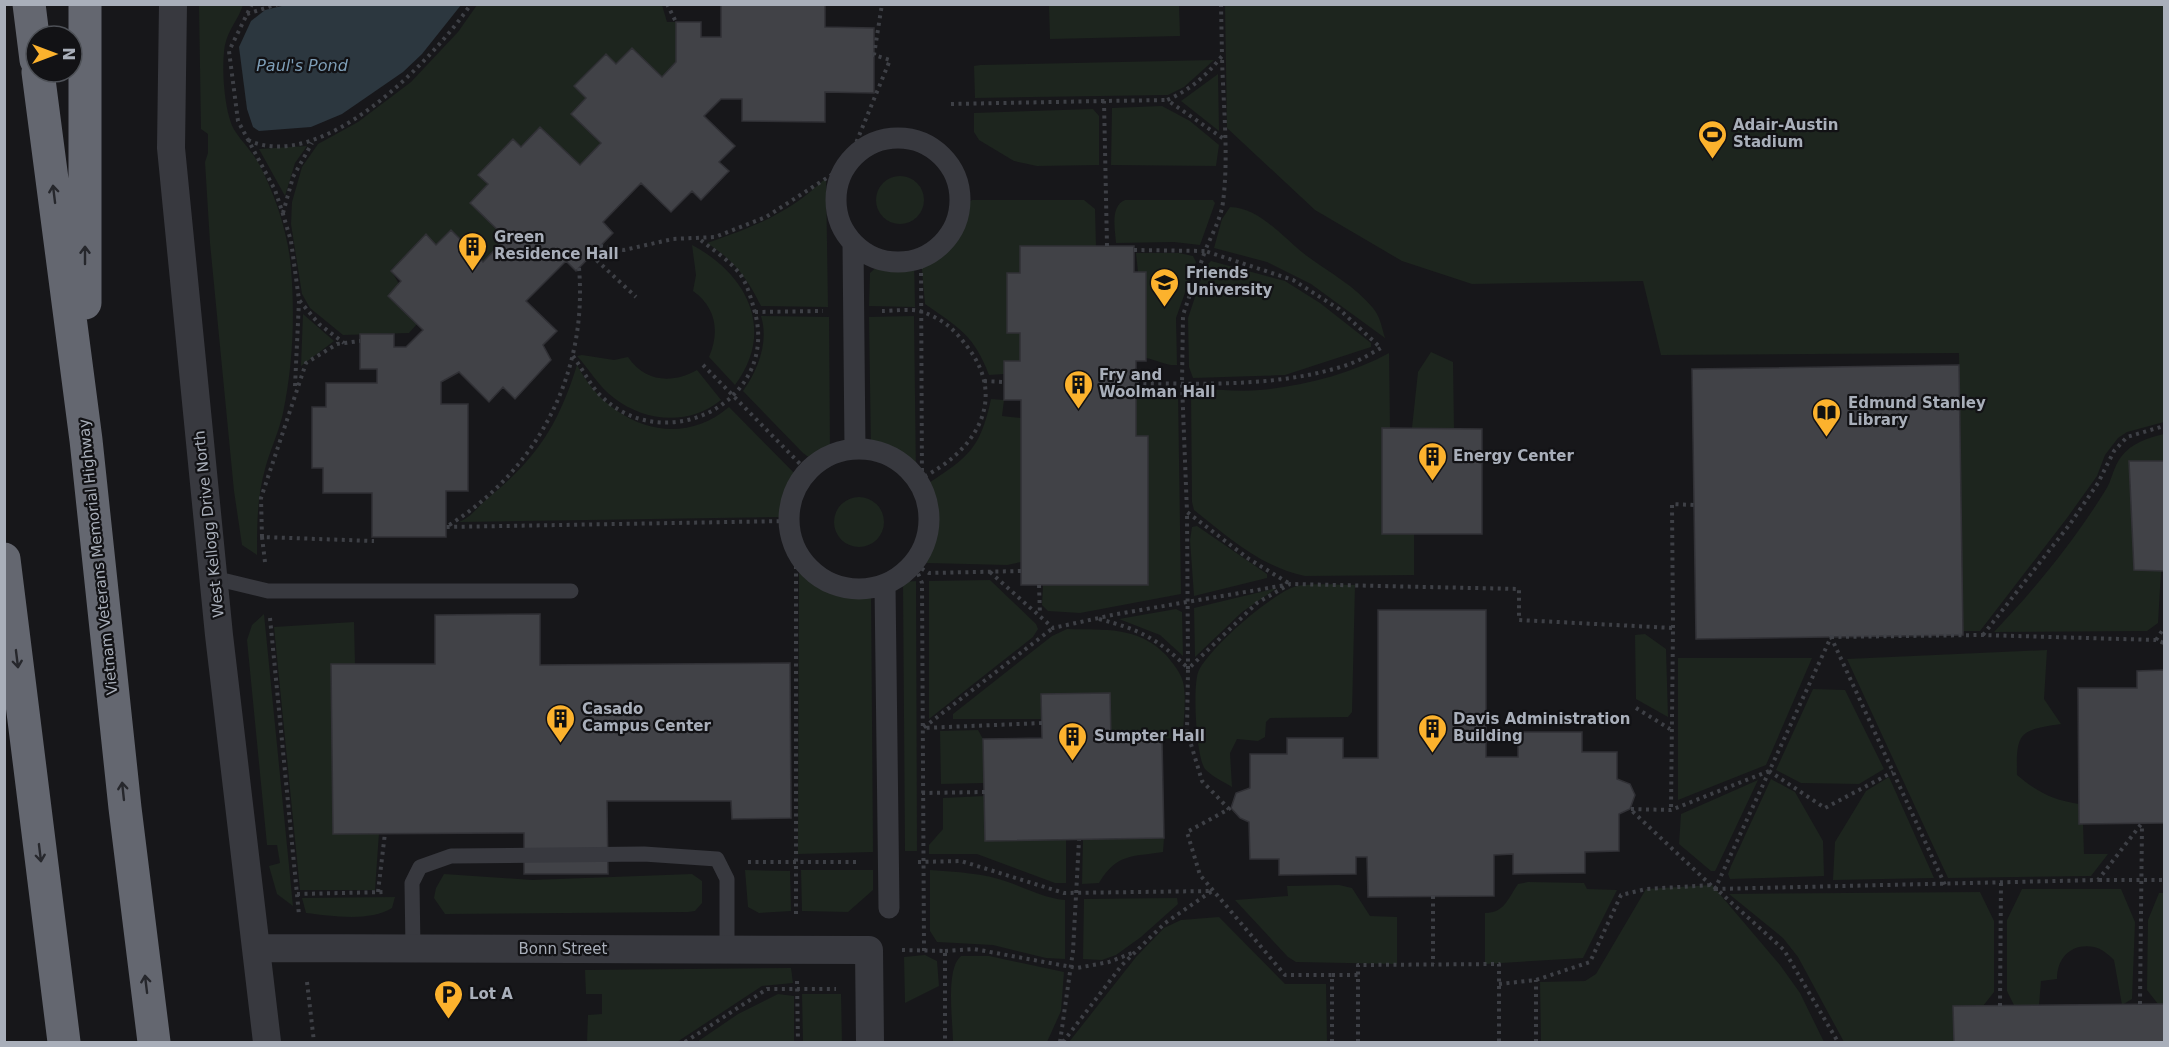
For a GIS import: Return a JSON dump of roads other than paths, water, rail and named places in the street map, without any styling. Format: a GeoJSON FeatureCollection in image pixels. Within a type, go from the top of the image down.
{"type":"FeatureCollection","features":[{"type":"Feature","properties":{"kind":"highway"},"geometry":{"type":"LineString","coordinates":[[29,4],[32,24]]}},
{"type":"Feature","properties":{"kind":"highway"},"geometry":{"type":"LineString","coordinates":[[85,4],[86,440]]}},
{"type":"Feature","properties":{"kind":"highway","name":"Vietnam Veterans Memorial Highway"},"geometry":{"type":"LineString","coordinates":[[40,84],[86,440],[123,796],[154,1042]]}},
{"type":"Feature","properties":{"kind":"highway"},"geometry":{"type":"LineString","coordinates":[[4,559],[64,1042]]}},
{"type":"Feature","properties":{"kind":"street","name":"West Kellogg Drive North"},"geometry":{"type":"LineString","coordinates":[[173,4],[171,148],[214,578],[267,1042]]}},
{"type":"Feature","properties":{"kind":"street"},"geometry":{"type":"LineString","coordinates":[[854,243],[868,254],[885,261],[903,262],[921,258],[938,248],[952,231],[959,212],[960,190],[953,170],[940,154],[922,142],[902,138],[880,141],[862,150],[847,165],[839,184],[836,205],[842,226],[854,243],[855,448]]}},
{"type":"Feature","properties":{"kind":"street"},"geometry":{"type":"LineString","coordinates":[[855,448],[878,451],[899,461],[922,483],[928,506],[929,527],[924,547],[914,564],[901,577],[885,585],[865,590],[844,589],[825,581],[808,568],[796,551],[788,521],[794,495],[807,471],[830,454],[855,448]]}},
{"type":"Feature","properties":{"kind":"street"},"geometry":{"type":"LineString","coordinates":[[885,585],[889,908]]}},
{"type":"Feature","properties":{"kind":"street","name":"Bonn Street"},"geometry":{"type":"LineString","coordinates":[[256,948],[870,950],[870,1042]]}},
{"type":"Feature","properties":{"kind":"lane"},"geometry":{"type":"LineString","coordinates":[[214,578],[268,591],[571,591]]}},
{"type":"Feature","properties":{"kind":"lane"},"geometry":{"type":"LineString","coordinates":[[413,949],[412,883],[420,867],[451,856],[644,854],[717,859],[727,879],[727,949]]}},
{"type":"Feature","properties":{"kind":"water","name":"Paul's Pond"},"geometry":{"type":"Polygon","coordinates":[[[290,4],[461,5],[422,54],[403,72],[342,114],[311,127],[259,131],[253,127],[247,109],[239,47],[251,21],[265,10],[290,4]]]}},
{"type":"Feature","properties":{"kind":"place","name":"Adair-Austin Stadium"},"geometry":{"type":"Point","coordinates":[1712,160]}},
{"type":"Feature","properties":{"kind":"place","name":"Green Residence Hall"},"geometry":{"type":"Point","coordinates":[473,272]}},
{"type":"Feature","properties":{"kind":"place","name":"Friends University"},"geometry":{"type":"Point","coordinates":[1165,308]}},
{"type":"Feature","properties":{"kind":"place","name":"Fry and Woolman Hall"},"geometry":{"type":"Point","coordinates":[1078,410]}},
{"type":"Feature","properties":{"kind":"place","name":"Edmund Stanley Library"},"geometry":{"type":"Point","coordinates":[1827,438]}},
{"type":"Feature","properties":{"kind":"place","name":"Energy Center"},"geometry":{"type":"Point","coordinates":[1432,482]}},
{"type":"Feature","properties":{"kind":"place","name":"Casado Campus Center"},"geometry":{"type":"Point","coordinates":[561,744]}},
{"type":"Feature","properties":{"kind":"place","name":"Davis Administration Building"},"geometry":{"type":"Point","coordinates":[1432,754]}},
{"type":"Feature","properties":{"kind":"place","name":"Sumpter Hall"},"geometry":{"type":"Point","coordinates":[1073,762]}},
{"type":"Feature","properties":{"kind":"place","name":"Lot A"},"geometry":{"type":"Point","coordinates":[448,1020]}}]}
